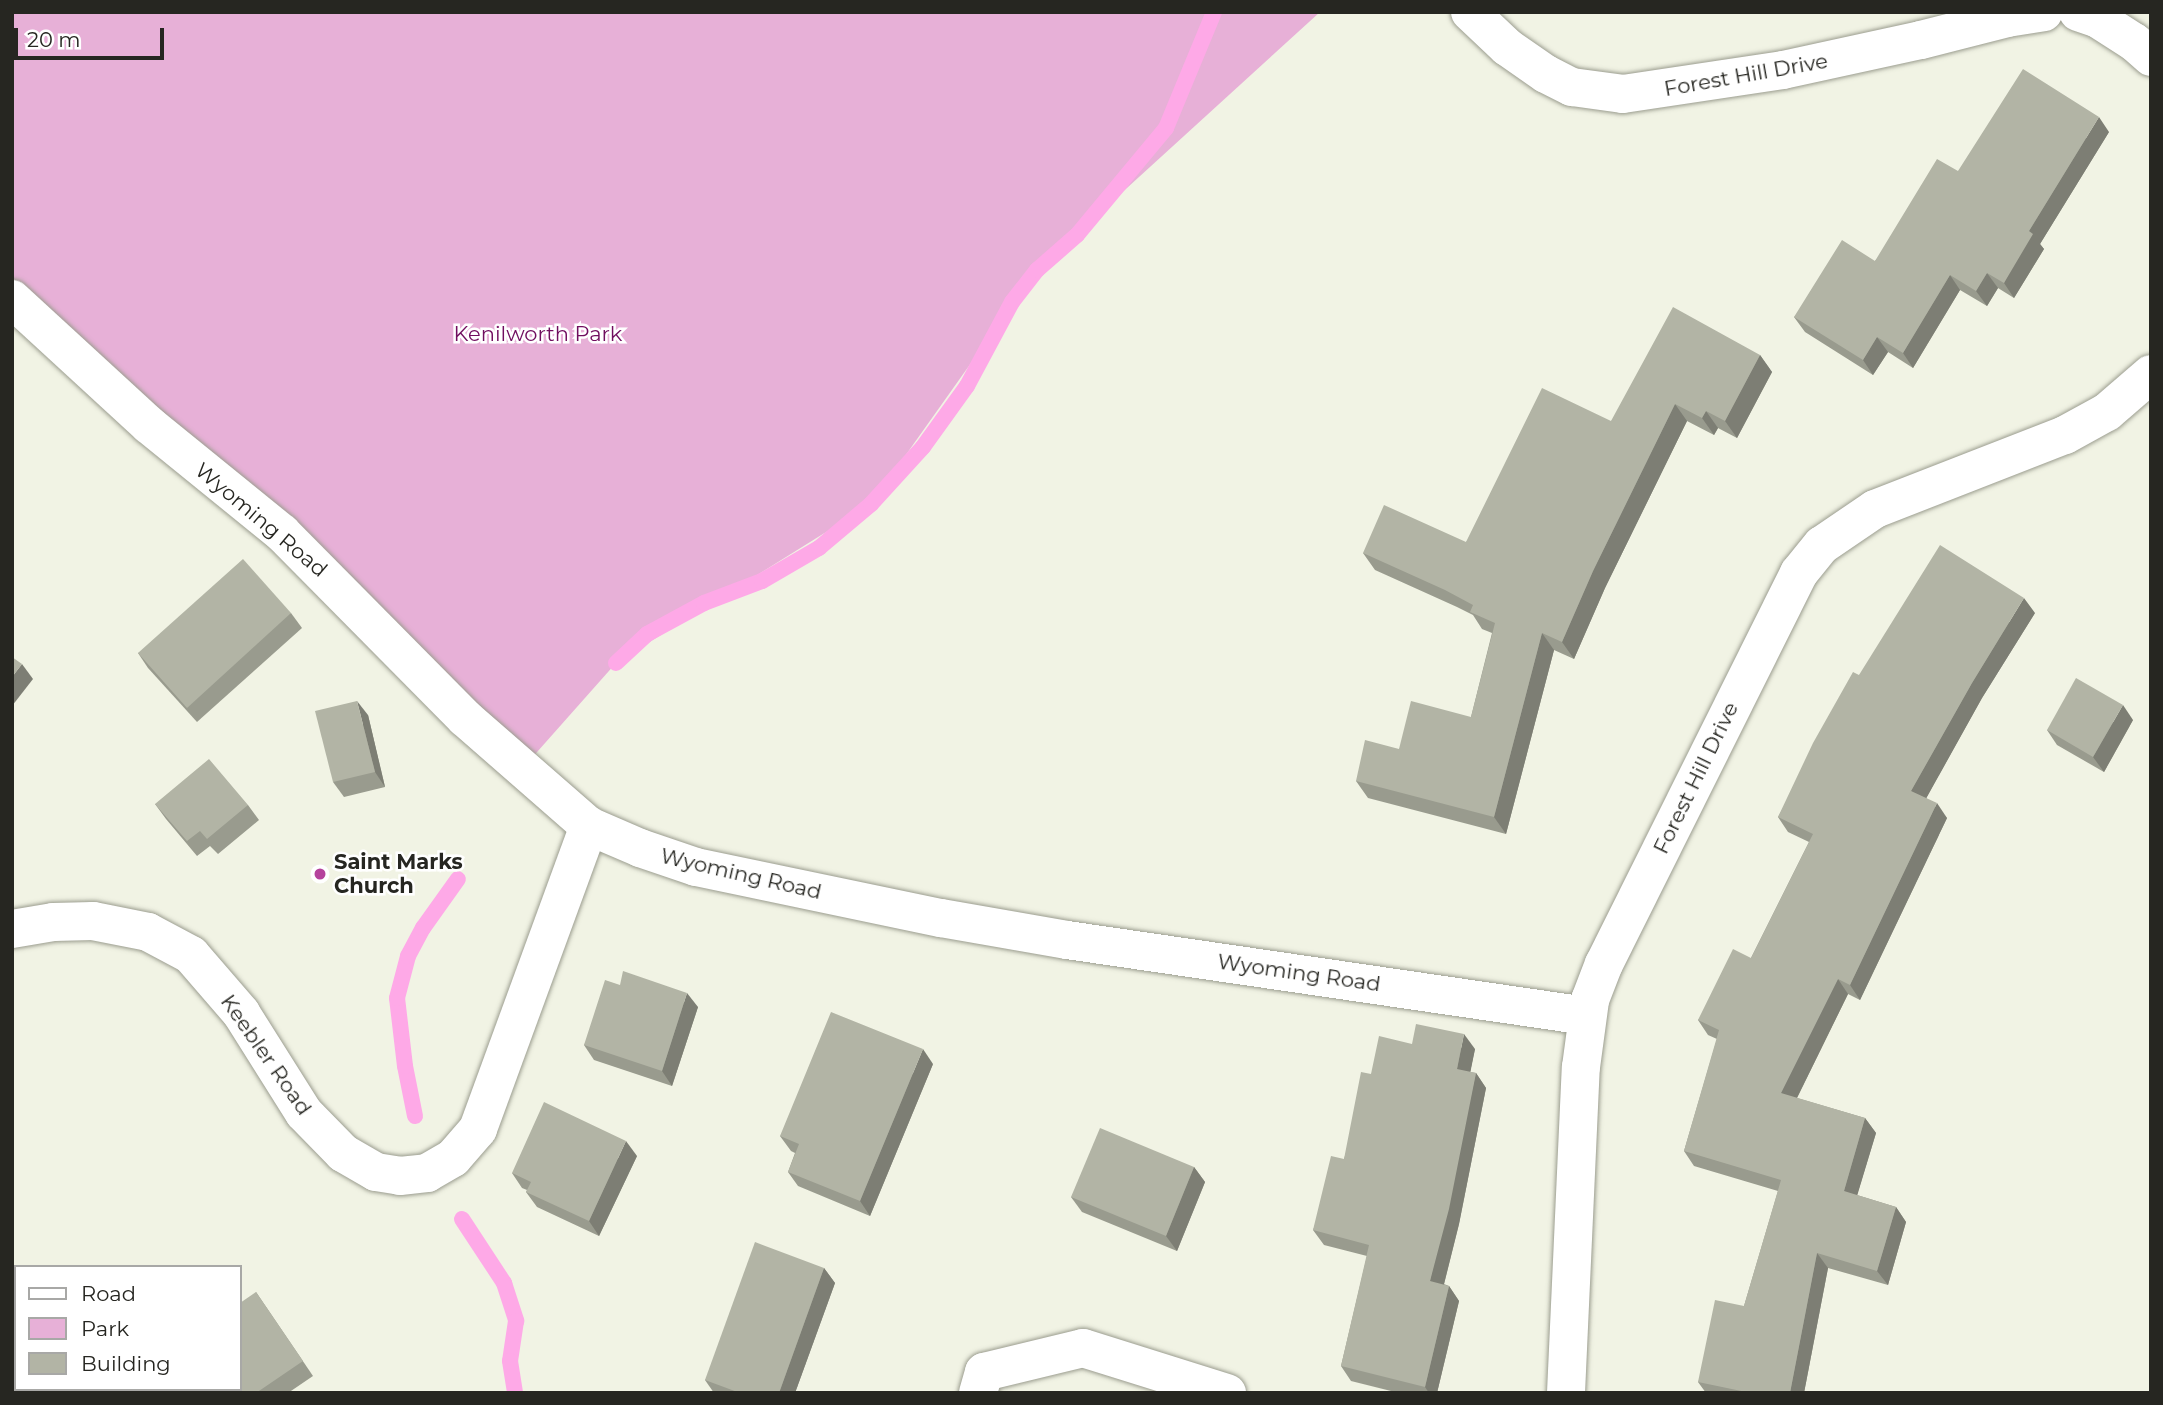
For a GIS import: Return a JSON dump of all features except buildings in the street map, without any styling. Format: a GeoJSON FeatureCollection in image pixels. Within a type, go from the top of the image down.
{"type":"FeatureCollection","features":[{"type":"Feature","properties":{"kind":"street","name":"Forest Hill Drive"},"geometry":{"type":"LineString","coordinates":[[1470,12],[1507,47],[1546,74],[1572,87],[1623,94],[1783,70],[2043,12]]}},
{"type":"Feature","properties":{"kind":"street"},"geometry":{"type":"LineString","coordinates":[[2093,14],[2151,57]]}},
{"type":"Feature","properties":{"kind":"street","name":"Wyoming Road"},"geometry":{"type":"LineString","coordinates":[[12,299],[131,409],[282,533],[464,718],[589,826],[640,848],[696,867],[941,918],[1067,940],[1587,1016]]}},
{"type":"Feature","properties":{"kind":"street","name":"Forest Hill Drive"},"geometry":{"type":"LineString","coordinates":[[1566,1393],[1581,1068],[1587,1016],[1604,964],[1799,573],[1811,556],[1838,533],[1875,509],[2083,426],[2124,399],[2151,374]]}},
{"type":"Feature","properties":{"kind":"street","name":"Keebler Road"},"geometry":{"type":"LineString","coordinates":[[12,929],[53,922],[93,920],[148,932],[191,956],[241,1013],[303,1113],[343,1153],[376,1172],[400,1176],[428,1173],[453,1158],[478,1129],[589,826]]}},
{"type":"Feature","properties":{"kind":"street"},"geometry":{"type":"LineString","coordinates":[[978,1393],[984,1372],[1083,1348],[1227,1393]]}},
{"type":"Feature","properties":{"kind":"green space","name":"Kenilworth Park"},"geometry":{"type":"Polygon","coordinates":[[[12,12],[1320,12],[1037,270],[871,504],[616,663],[522,769],[12,299],[12,12]]]}},
{"type":"Feature","properties":{"kind":"waterway"},"geometry":{"type":"LineString","coordinates":[[616,663],[647,634],[704,603],[762,581],[819,548],[871,504],[923,447],[967,386],[1012,302],[1037,270],[1077,235],[1166,128],[1214,12]]}},
{"type":"Feature","properties":{"kind":"waterway"},"geometry":{"type":"LineString","coordinates":[[415,1116],[405,1066],[397,998],[408,956],[423,928],[458,879]]}},
{"type":"Feature","properties":{"kind":"waterway"},"geometry":{"type":"LineString","coordinates":[[462,1219],[504,1283],[516,1321],[510,1361],[515,1393]]}},
{"type":"Feature","properties":{"kind":"place","name":"Saint Marks Church"},"geometry":{"type":"Point","coordinates":[320,874]}}]}
